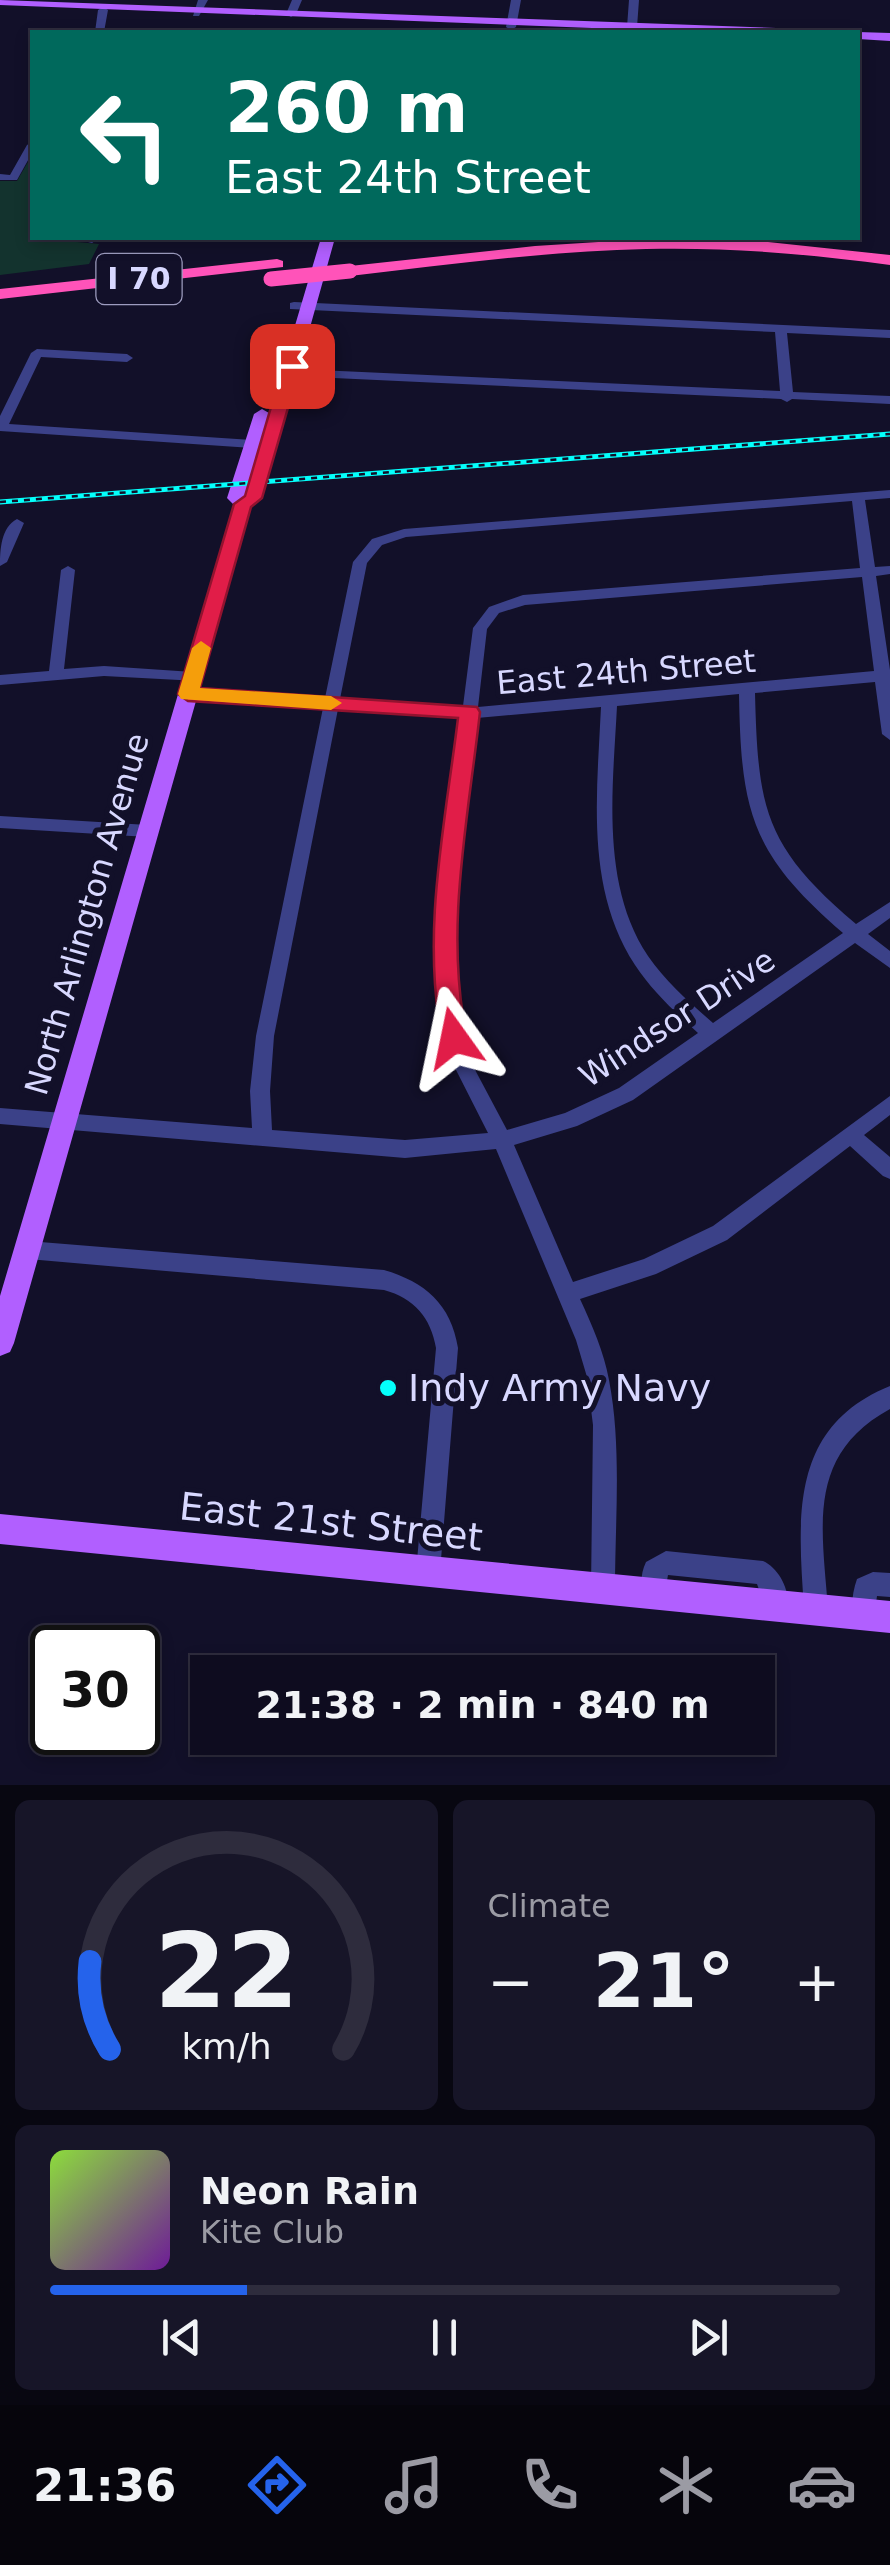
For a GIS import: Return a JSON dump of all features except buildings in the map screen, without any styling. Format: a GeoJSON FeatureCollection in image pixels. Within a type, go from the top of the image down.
{"type":"FeatureCollection","features":[{"type":"Feature","properties":{"kind":"highway","name":"I 70"},"geometry":{"type":"LineString","coordinates":[[351,263],[506,240]]}},
{"type":"Feature","properties":{"kind":"highway"},"geometry":{"type":"LineString","coordinates":[[834,240],[890,246]]}},
{"type":"Feature","properties":{"kind":"highway","name":"I 70"},"geometry":{"type":"LineString","coordinates":[[0,294],[351,263],[650,244],[762,247],[890,260]]}},
{"type":"Feature","properties":{"kind":"highway","name":"I 70"},"geometry":{"type":"LineString","coordinates":[[0,308],[274,271]]}},
{"type":"Feature","properties":{"kind":"main road"},"geometry":{"type":"LineString","coordinates":[[0,4],[199,8],[387,19]]}},
{"type":"Feature","properties":{"kind":"main road"},"geometry":{"type":"LineString","coordinates":[[199,8],[599,30]]}},
{"type":"Feature","properties":{"kind":"main road"},"geometry":{"type":"LineString","coordinates":[[571,29],[682,30]]}},
{"type":"Feature","properties":{"kind":"main road"},"geometry":{"type":"LineString","coordinates":[[860,38],[890,39]]}},
{"type":"Feature","properties":{"kind":"main road","name":"North Arlington Avenue"},"geometry":{"type":"LineString","coordinates":[[302,306],[314,240]]}},
{"type":"Feature","properties":{"kind":"main road","name":"North Arlington Avenue"},"geometry":{"type":"LineString","coordinates":[[0,1343],[243,504],[253,498],[260,444],[302,306],[327,240]]}},
{"type":"Feature","properties":{"kind":"main road","name":"East 21st Street"},"geometry":{"type":"LineString","coordinates":[[0,1529],[877,1616]]}},
{"type":"Feature","properties":{"kind":"street"},"geometry":{"type":"LineString","coordinates":[[291,14],[297,0]]}},
{"type":"Feature","properties":{"kind":"street"},"geometry":{"type":"LineString","coordinates":[[511,25],[516,0]]}},
{"type":"Feature","properties":{"kind":"street"},"geometry":{"type":"LineString","coordinates":[[632,27],[634,0]]}},
{"type":"Feature","properties":{"kind":"street"},"geometry":{"type":"LineString","coordinates":[[100,30],[106,5]]}},
{"type":"Feature","properties":{"kind":"street"},"geometry":{"type":"LineString","coordinates":[[7,178],[30,148]]}},
{"type":"Feature","properties":{"kind":"street"},"geometry":{"type":"LineString","coordinates":[[302,306],[890,334]]}},
{"type":"Feature","properties":{"kind":"street"},"geometry":{"type":"LineString","coordinates":[[782,330],[787,398]]}},
{"type":"Feature","properties":{"kind":"street"},"geometry":{"type":"LineString","coordinates":[[127,358],[37,354],[0,427],[260,444]]}},
{"type":"Feature","properties":{"kind":"street"},"geometry":{"type":"LineString","coordinates":[[282,373],[890,400]]}},
{"type":"Feature","properties":{"kind":"street"},"geometry":{"type":"LineString","coordinates":[[262,1138],[264,1042],[361,558],[374,544],[404,533],[890,494]]}},
{"type":"Feature","properties":{"kind":"street"},"geometry":{"type":"LineString","coordinates":[[858,496],[886,676],[890,734]]}},
{"type":"Feature","properties":{"kind":"street"},"geometry":{"type":"LineString","coordinates":[[0,562],[17,523]]}},
{"type":"Feature","properties":{"kind":"street"},"geometry":{"type":"LineString","coordinates":[[56,676],[68,570]]}},
{"type":"Feature","properties":{"kind":"street"},"geometry":{"type":"LineString","coordinates":[[603,1589],[602,1396],[591,1352],[502,1140],[478,1099],[459,1052],[442,966],[480,628],[494,610],[523,600],[890,570]]}},
{"type":"Feature","properties":{"kind":"street","name":"East 24th Street"},"geometry":{"type":"LineString","coordinates":[[0,680],[117,672],[332,703],[470,712],[886,676]]}},
{"type":"Feature","properties":{"kind":"street"},"geometry":{"type":"LineString","coordinates":[[747,688],[752,782],[767,831],[800,883],[890,961]]}},
{"type":"Feature","properties":{"kind":"street"},"geometry":{"type":"LineString","coordinates":[[609,701],[604,851],[613,902],[627,935],[652,974],[712,1034]]}},
{"type":"Feature","properties":{"kind":"street"},"geometry":{"type":"LineString","coordinates":[[0,822],[148,831]]}},
{"type":"Feature","properties":{"kind":"street","name":"Windsor Drive"},"geometry":{"type":"LineString","coordinates":[[0,1116],[405,1149],[502,1140],[570,1120],[617,1099],[890,909]]}},
{"type":"Feature","properties":{"kind":"street"},"geometry":{"type":"LineString","coordinates":[[567,1294],[649,1267],[720,1232],[890,1104]]}},
{"type":"Feature","properties":{"kind":"street"},"geometry":{"type":"LineString","coordinates":[[851,1135],[890,1170]]}},
{"type":"Feature","properties":{"kind":"street"},"geometry":{"type":"LineString","coordinates":[[28,1250],[384,1280],[424,1298],[440,1318],[447,1348],[428,1572]]}},
{"type":"Feature","properties":{"kind":"street"},"geometry":{"type":"LineString","coordinates":[[816,1609],[811,1516],[820,1466],[832,1442],[848,1423],[890,1397]]}},
{"type":"Feature","properties":{"kind":"street","name":"East 21st Street"},"geometry":{"type":"LineString","coordinates":[[877,1616],[866,1588],[874,1584],[890,1586]]}},
{"type":"Feature","properties":{"kind":"green space"},"geometry":{"type":"Polygon","coordinates":[[[30,158],[30,240],[99,244],[89,264],[0,275],[0,181],[17,181],[30,158]]]}},
{"type":"Feature","properties":{"kind":"railway"},"geometry":{"type":"LineString","coordinates":[[0,502],[890,434]]}},
{"type":"Feature","properties":{"kind":"slow traffic"},"geometry":{"type":"LineString","coordinates":[[201,648],[188,694],[331,703]]}},
{"type":"Feature","properties":{"kind":"place","name":"Indy Army Navy"},"geometry":{"type":"Point","coordinates":[388,1388]}},
{"type":"Feature","properties":{"kind":"route"},"geometry":{"type":"LineString","coordinates":[[292,366],[253,498],[243,504],[188,694],[470,712],[443,940],[444,988],[454,1038]]}}]}
